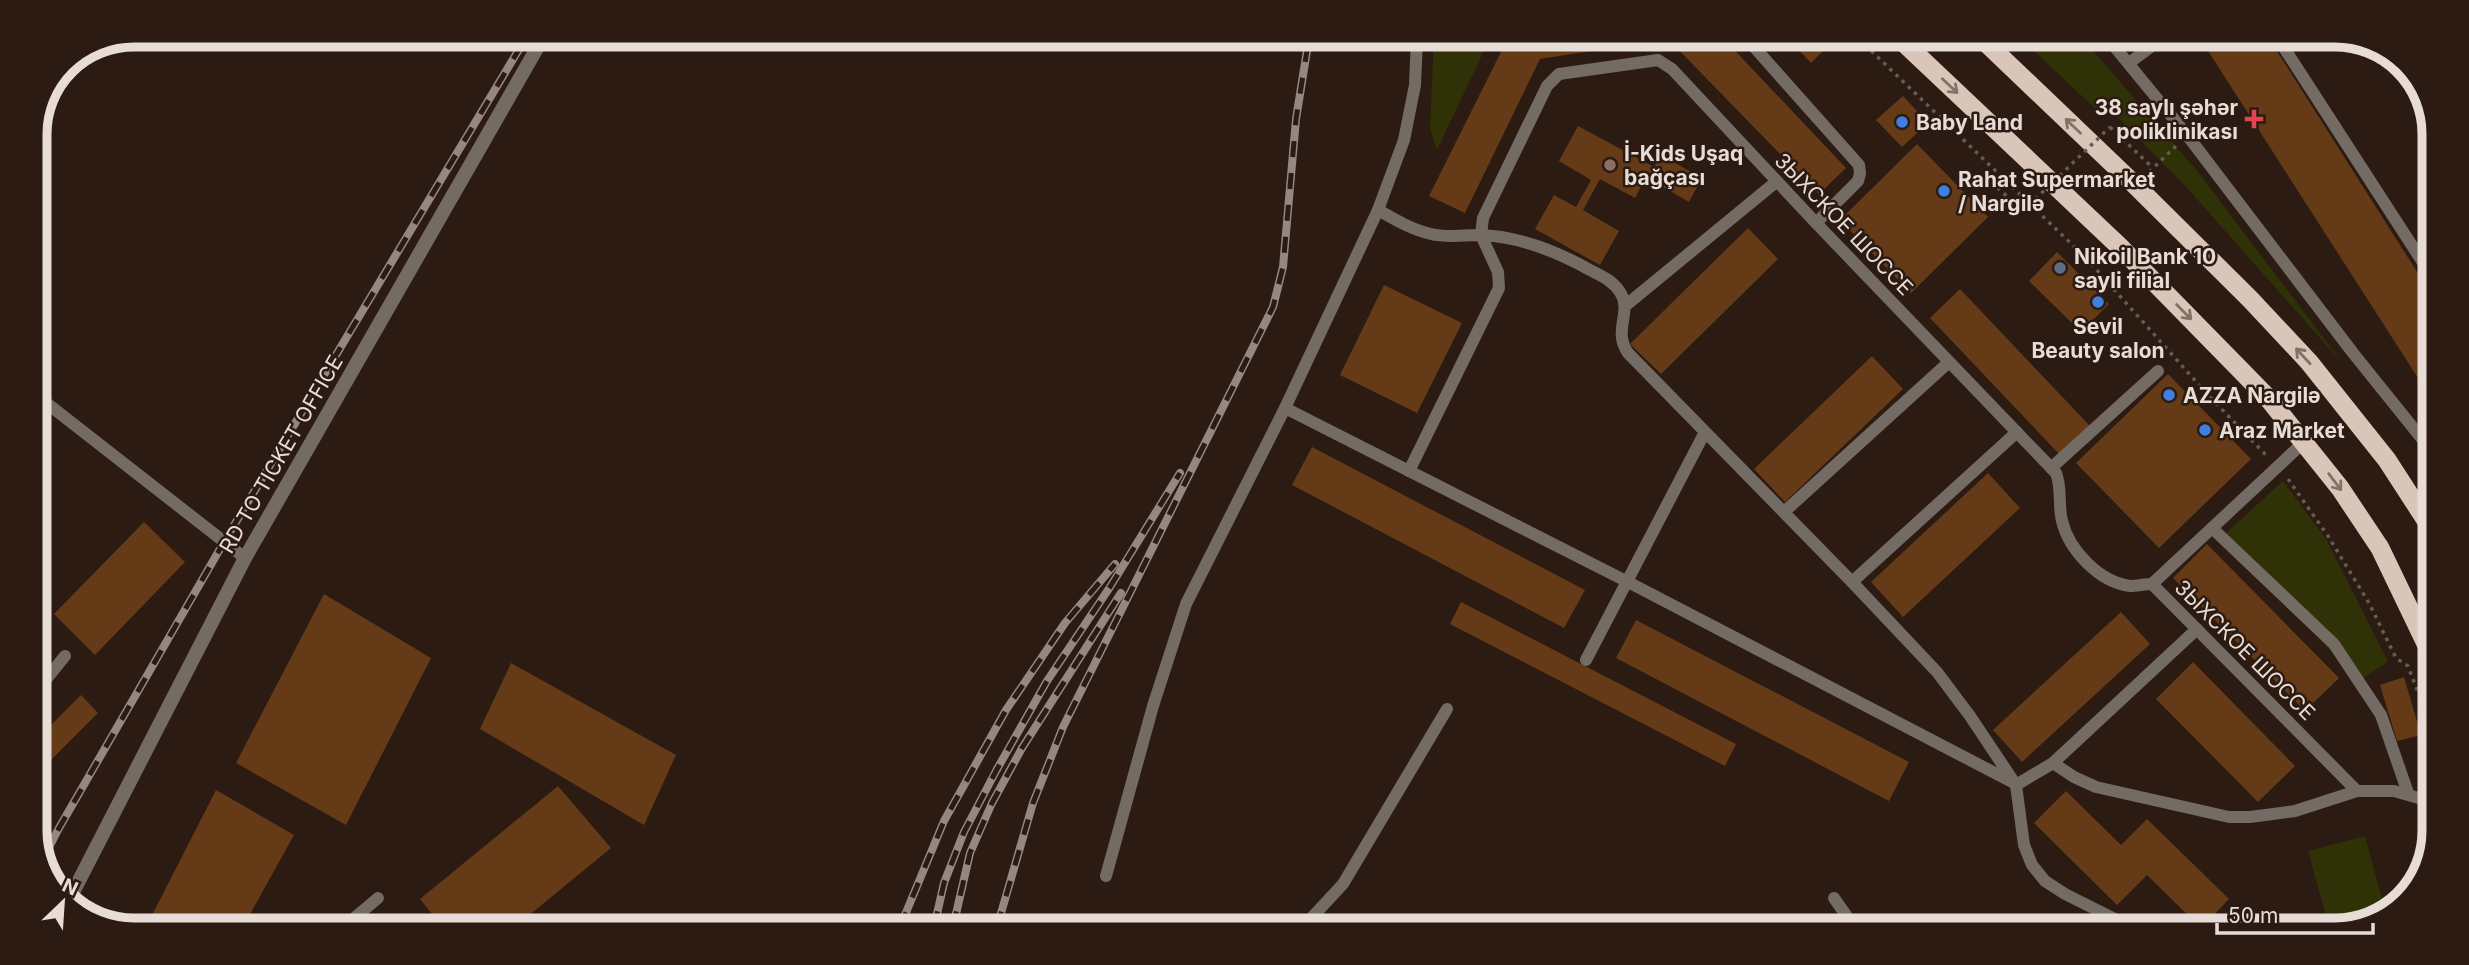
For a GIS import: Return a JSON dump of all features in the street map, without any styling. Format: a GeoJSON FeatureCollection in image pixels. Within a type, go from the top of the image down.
{"type":"FeatureCollection","features":[{"type":"Feature","properties":{"kind":"highway"},"geometry":{"type":"LineString","coordinates":[[1908,47],[2120,247],[2269,398],[2340,488],[2380,548],[2422,635]]}},
{"type":"Feature","properties":{"kind":"highway"},"geometry":{"type":"LineString","coordinates":[[1989,47],[2136,186],[2309,362],[2388,460],[2422,514]]}},
{"type":"Feature","properties":{"kind":"street","name":"RD TO TICKET OFFICE"},"geometry":{"type":"LineString","coordinates":[[86,867],[245,558],[538,47]]}},
{"type":"Feature","properties":{"kind":"lane"},"geometry":{"type":"LineString","coordinates":[[1106,876],[1153,706],[1186,604],[1285,408],[1378,210],[1404,140],[1415,85],[1417,47]]}},
{"type":"Feature","properties":{"kind":"lane"},"geometry":{"type":"LineString","coordinates":[[1754,47],[1859,165],[1858,181],[1816,223]]}},
{"type":"Feature","properties":{"kind":"lane"},"geometry":{"type":"LineString","coordinates":[[2115,47],[2187,135],[2353,353],[2422,436]]}},
{"type":"Feature","properties":{"kind":"lane"},"geometry":{"type":"LineString","coordinates":[[2129,63],[2151,47]]}},
{"type":"Feature","properties":{"kind":"lane"},"geometry":{"type":"LineString","coordinates":[[2284,47],[2422,253]]}},
{"type":"Feature","properties":{"kind":"lane","name":"ЗЫХСКОЕ ШОССЕ"},"geometry":{"type":"LineString","coordinates":[[1480,235],[1483,218],[1541,98],[1547,86],[1559,74],[1658,60],[1672,69],[2051,468],[2060,482],[2062,523],[2085,561],[2108,578],[2130,586],[2152,584],[2357,791]]}},
{"type":"Feature","properties":{"kind":"lane"},"geometry":{"type":"LineString","coordinates":[[1625,306],[1776,181]]}},
{"type":"Feature","properties":{"kind":"lane"},"geometry":{"type":"LineString","coordinates":[[1378,210],[1402,224],[1431,234],[1480,235],[1522,241],[1555,251],[1610,280],[1621,293],[1625,306],[1621,344],[1937,672],[2016,785],[2024,845],[2032,865],[2045,881],[2113,918]]}},
{"type":"Feature","properties":{"kind":"lane"},"geometry":{"type":"LineString","coordinates":[[1409,471],[1499,288],[1498,272],[1480,235]]}},
{"type":"Feature","properties":{"kind":"lane"},"geometry":{"type":"LineString","coordinates":[[1784,512],[1949,362]]}},
{"type":"Feature","properties":{"kind":"lane"},"geometry":{"type":"LineString","coordinates":[[2051,468],[2158,371]]}},
{"type":"Feature","properties":{"kind":"lane"},"geometry":{"type":"LineString","coordinates":[[47,403],[245,558]]}},
{"type":"Feature","properties":{"kind":"lane"},"geometry":{"type":"LineString","coordinates":[[1285,408],[1628,582],[2016,785]]}},
{"type":"Feature","properties":{"kind":"lane"},"geometry":{"type":"LineString","coordinates":[[1586,660],[1705,432]]}},
{"type":"Feature","properties":{"kind":"lane"},"geometry":{"type":"LineString","coordinates":[[1852,582],[2017,432]]}},
{"type":"Feature","properties":{"kind":"lane"},"geometry":{"type":"LineString","coordinates":[[2152,584],[2304,442]]}},
{"type":"Feature","properties":{"kind":"lane"},"geometry":{"type":"LineString","coordinates":[[2212,528],[2334,644],[2381,715],[2408,793]]}},
{"type":"Feature","properties":{"kind":"lane"},"geometry":{"type":"LineString","coordinates":[[2016,785],[2053,763],[2197,629]]}},
{"type":"Feature","properties":{"kind":"lane"},"geometry":{"type":"LineString","coordinates":[[47,678],[65,656]]}},
{"type":"Feature","properties":{"kind":"lane"},"geometry":{"type":"LineString","coordinates":[[1312,918],[1343,884],[1447,709]]}},
{"type":"Feature","properties":{"kind":"lane"},"geometry":{"type":"LineString","coordinates":[[2053,763],[2096,788],[2229,817],[2295,811],[2357,791],[2394,790],[2422,798]]}},
{"type":"Feature","properties":{"kind":"lane"},"geometry":{"type":"LineString","coordinates":[[354,918],[378,898]]}},
{"type":"Feature","properties":{"kind":"lane"},"geometry":{"type":"LineString","coordinates":[[1834,898],[1848,918]]}},
{"type":"Feature","properties":{"kind":"path"},"geometry":{"type":"LineString","coordinates":[[1993,176],[1989,180],[2023,211],[2110,127],[2153,168]]}},
{"type":"Feature","properties":{"kind":"path"},"geometry":{"type":"LineString","coordinates":[[2136,186],[2187,135]]}},
{"type":"Feature","properties":{"kind":"green space"},"geometry":{"type":"Polygon","coordinates":[[[1434,47],[1486,47],[1437,150],[1430,128],[1434,47]]]}},
{"type":"Feature","properties":{"kind":"green space"},"geometry":{"type":"Polygon","coordinates":[[[2029,47],[2090,47],[2198,172],[2344,365],[2188,189],[2113,112],[2098,111],[2029,47]]]}},
{"type":"Feature","properties":{"kind":"green space"},"geometry":{"type":"Polygon","coordinates":[[[2283,481],[2326,539],[2388,662],[2358,681],[2224,535],[2283,481]]]}},
{"type":"Feature","properties":{"kind":"green space"},"geometry":{"type":"Polygon","coordinates":[[[2365,836],[2383,903],[2352,916],[2327,918],[2308,851],[2365,836]]]}},
{"type":"Feature","properties":{"kind":"building"},"geometry":{"type":"Polygon","coordinates":[[[1504,47],[1617,47],[1540,59],[1465,213],[1429,196],[1504,47]]]}},
{"type":"Feature","properties":{"kind":"building"},"geometry":{"type":"Polygon","coordinates":[[[1676,47],[1732,47],[1846,168],[1819,194],[1676,47]]]}},
{"type":"Feature","properties":{"kind":"building"},"geometry":{"type":"Polygon","coordinates":[[[1796,47],[1827,47],[1811,63],[1796,47]]]}},
{"type":"Feature","properties":{"kind":"building"},"geometry":{"type":"Polygon","coordinates":[[[2205,47],[2274,47],[2422,280],[2422,384],[2205,47]]]}},
{"type":"Feature","properties":{"kind":"building","name":"Baby Land"},"geometry":{"type":"Polygon","coordinates":[[[1903,96],[1928,123],[1902,147],[1876,120],[1903,96]]]}},
{"type":"Feature","properties":{"kind":"building"},"geometry":{"type":"Polygon","coordinates":[[[1578,126],[1654,167],[1661,155],[1702,178],[1689,202],[1646,177],[1635,198],[1600,179],[1583,210],[1619,231],[1600,265],[1535,229],[1554,195],[1576,207],[1591,180],[1559,161],[1578,126]]]}},
{"type":"Feature","properties":{"kind":"building"},"geometry":{"type":"Polygon","coordinates":[[[1917,144],[1988,217],[1911,293],[1840,220],[1917,144]]]}},
{"type":"Feature","properties":{"kind":"building"},"geometry":{"type":"Polygon","coordinates":[[[1748,228],[1778,259],[1661,374],[1630,344],[1748,228]]]}},
{"type":"Feature","properties":{"kind":"building"},"geometry":{"type":"Polygon","coordinates":[[[2057,252],[2109,304],[2081,332],[2029,281],[2057,252]]]}},
{"type":"Feature","properties":{"kind":"building"},"geometry":{"type":"Polygon","coordinates":[[[1384,285],[1462,323],[1417,413],[1340,375],[1384,285]]]}},
{"type":"Feature","properties":{"kind":"building"},"geometry":{"type":"Polygon","coordinates":[[[1960,289],[2090,426],[2060,455],[1930,318],[1960,289]]]}},
{"type":"Feature","properties":{"kind":"building"},"geometry":{"type":"Polygon","coordinates":[[[1872,356],[1903,389],[1785,502],[1754,469],[1872,356]]]}},
{"type":"Feature","properties":{"kind":"building"},"geometry":{"type":"Polygon","coordinates":[[[2168,374],[2251,459],[2159,548],[2076,463],[2168,374]]]}},
{"type":"Feature","properties":{"kind":"building"},"geometry":{"type":"Polygon","coordinates":[[[1312,447],[1585,590],[1564,628],[1292,485],[1312,447]]]}},
{"type":"Feature","properties":{"kind":"building"},"geometry":{"type":"Polygon","coordinates":[[[1988,473],[2020,508],[1903,617],[1871,582],[1988,473]]]}},
{"type":"Feature","properties":{"kind":"building"},"geometry":{"type":"Polygon","coordinates":[[[144,522],[185,562],[95,655],[54,614],[144,522]]]}},
{"type":"Feature","properties":{"kind":"building"},"geometry":{"type":"Polygon","coordinates":[[[2207,544],[2339,678],[2305,711],[2173,578],[2207,544]]]}},
{"type":"Feature","properties":{"kind":"building"},"geometry":{"type":"Polygon","coordinates":[[[324,594],[431,658],[346,825],[236,763],[324,594]]]}},
{"type":"Feature","properties":{"kind":"building"},"geometry":{"type":"Polygon","coordinates":[[[1461,602],[1736,744],[1725,766],[1450,624],[1461,602]]]}},
{"type":"Feature","properties":{"kind":"building"},"geometry":{"type":"Polygon","coordinates":[[[2121,612],[2150,644],[2022,762],[1993,730],[2121,612]]]}},
{"type":"Feature","properties":{"kind":"building"},"geometry":{"type":"Polygon","coordinates":[[[1636,620],[1909,762],[1889,801],[1616,658],[1636,620]]]}},
{"type":"Feature","properties":{"kind":"building"},"geometry":{"type":"Polygon","coordinates":[[[2193,662],[2295,766],[2258,802],[2156,699],[2193,662]]]}},
{"type":"Feature","properties":{"kind":"building"},"geometry":{"type":"Polygon","coordinates":[[[511,663],[676,755],[644,825],[480,729],[511,663]]]}},
{"type":"Feature","properties":{"kind":"building"},"geometry":{"type":"Polygon","coordinates":[[[2404,677],[2421,735],[2397,741],[2380,685],[2404,677]]]}},
{"type":"Feature","properties":{"kind":"building"},"geometry":{"type":"Polygon","coordinates":[[[81,695],[98,713],[49,762],[47,729],[81,695]]]}},
{"type":"Feature","properties":{"kind":"building"},"geometry":{"type":"Polygon","coordinates":[[[558,786],[611,848],[526,918],[435,918],[420,899],[558,786]]]}},
{"type":"Feature","properties":{"kind":"building"},"geometry":{"type":"Polygon","coordinates":[[[216,790],[294,835],[248,918],[151,918],[216,790]]]}},
{"type":"Feature","properties":{"kind":"building"},"geometry":{"type":"Polygon","coordinates":[[[2066,791],[2121,845],[2147,819],[2229,899],[2211,918],[2191,918],[2147,875],[2117,905],[2034,823],[2066,791]]]}},
{"type":"Feature","properties":{"kind":"railway"},"geometry":{"type":"LineString","coordinates":[[49,848],[224,542],[520,47]]}},
{"type":"Feature","properties":{"kind":"railway"},"geometry":{"type":"LineString","coordinates":[[1000,918],[1033,803],[1063,727],[1273,307],[1283,267],[1296,119],[1308,47]]}},
{"type":"Feature","properties":{"kind":"railway"},"geometry":{"type":"LineString","coordinates":[[936,918],[944,883],[964,832],[996,771],[1047,681],[1110,587],[1180,473]]}},
{"type":"Feature","properties":{"kind":"railway"},"geometry":{"type":"LineString","coordinates":[[904,918],[944,821],[1006,710],[1065,623],[1115,564]]}},
{"type":"Feature","properties":{"kind":"railway"},"geometry":{"type":"LineString","coordinates":[[955,918],[970,853],[992,803],[1022,748],[1121,593]]}},
{"type":"Feature","properties":{"kind":"place","name":"38 saylı şəhər poliklinikası"},"geometry":{"type":"Point","coordinates":[2254,119]}},
{"type":"Feature","properties":{"kind":"place","name":"Baby Land"},"geometry":{"type":"Point","coordinates":[1902,122]}},
{"type":"Feature","properties":{"kind":"place","name":"İ-Kids Uşaq bağçası"},"geometry":{"type":"Point","coordinates":[1610,165]}},
{"type":"Feature","properties":{"kind":"place","name":"Rahat Supermarket / Nargilə"},"geometry":{"type":"Point","coordinates":[1944,191]}},
{"type":"Feature","properties":{"kind":"place","name":"Nikoil Bank 10 sayli filial"},"geometry":{"type":"Point","coordinates":[2060,268]}},
{"type":"Feature","properties":{"kind":"place","name":"Sevil Beauty salon"},"geometry":{"type":"Point","coordinates":[2098,302]}},
{"type":"Feature","properties":{"kind":"place","name":"AZZA Nargilə"},"geometry":{"type":"Point","coordinates":[2169,395]}},
{"type":"Feature","properties":{"kind":"place","name":"Araz Market"},"geometry":{"type":"Point","coordinates":[2205,430]}}]}
